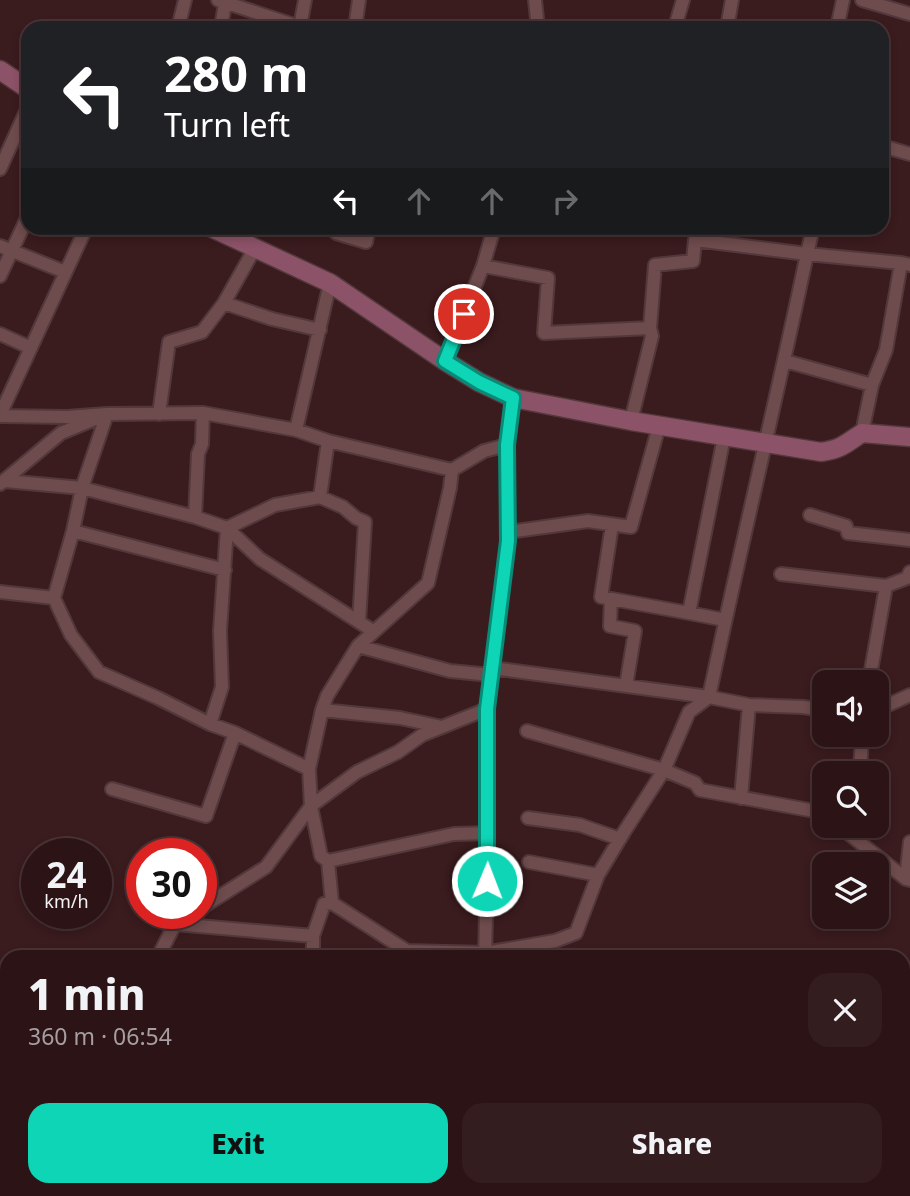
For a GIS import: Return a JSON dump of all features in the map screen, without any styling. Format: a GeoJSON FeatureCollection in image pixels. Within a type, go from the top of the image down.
{"type":"FeatureCollection","features":[{"type":"Feature","properties":{"kind":"main road"},"geometry":{"type":"LineString","coordinates":[[0,70],[21,84]]}},
{"type":"Feature","properties":{"kind":"main road"},"geometry":{"type":"LineString","coordinates":[[227,235],[330,283],[445,361],[479,382],[513,398],[659,426],[821,452],[846,445],[862,433],[910,438]]}},
{"type":"Feature","properties":{"kind":"street"},"geometry":{"type":"LineString","coordinates":[[180,21],[184,0]]}},
{"type":"Feature","properties":{"kind":"street"},"geometry":{"type":"LineString","coordinates":[[302,21],[305,0]]}},
{"type":"Feature","properties":{"kind":"street"},"geometry":{"type":"LineString","coordinates":[[356,21],[359,0]]}},
{"type":"Feature","properties":{"kind":"street"},"geometry":{"type":"LineString","coordinates":[[535,0],[537,21]]}},
{"type":"Feature","properties":{"kind":"street"},"geometry":{"type":"LineString","coordinates":[[678,21],[683,0]]}},
{"type":"Feature","properties":{"kind":"street"},"geometry":{"type":"LineString","coordinates":[[728,21],[733,0]]}},
{"type":"Feature","properties":{"kind":"street"},"geometry":{"type":"LineString","coordinates":[[838,21],[843,0]]}},
{"type":"Feature","properties":{"kind":"street"},"geometry":{"type":"LineString","coordinates":[[862,0],[910,14]]}},
{"type":"Feature","properties":{"kind":"street"},"geometry":{"type":"LineString","coordinates":[[221,21],[222,1],[267,21]]}},
{"type":"Feature","properties":{"kind":"street"},"geometry":{"type":"LineString","coordinates":[[0,169],[21,122]]}},
{"type":"Feature","properties":{"kind":"street"},"geometry":{"type":"LineString","coordinates":[[889,148],[910,154]]}},
{"type":"Feature","properties":{"kind":"street"},"geometry":{"type":"LineString","coordinates":[[0,276],[21,232]]}},
{"type":"Feature","properties":{"kind":"street"},"geometry":{"type":"LineString","coordinates":[[83,235],[0,416],[203,413],[296,430],[328,441],[452,470],[484,451],[507,445]]}},
{"type":"Feature","properties":{"kind":"street"},"geometry":{"type":"LineString","coordinates":[[343,235],[366,242],[368,235]]}},
{"type":"Feature","properties":{"kind":"street"},"geometry":{"type":"LineString","coordinates":[[445,361],[483,267],[492,235]]}},
{"type":"Feature","properties":{"kind":"street"},"geometry":{"type":"LineString","coordinates":[[631,421],[652,336],[650,328],[655,265],[693,261],[695,235]]}},
{"type":"Feature","properties":{"kind":"street"},"geometry":{"type":"LineString","coordinates":[[701,235],[807,254],[906,264],[886,350],[872,385],[862,433]]}},
{"type":"Feature","properties":{"kind":"street"},"geometry":{"type":"LineString","coordinates":[[510,950],[555,941],[576,933],[598,875],[664,770],[689,712],[709,697],[811,235]]}},
{"type":"Feature","properties":{"kind":"street"},"geometry":{"type":"LineString","coordinates":[[0,246],[65,272]]}},
{"type":"Feature","properties":{"kind":"street"},"geometry":{"type":"LineString","coordinates":[[159,414],[169,342],[202,332],[224,303],[255,248]]}},
{"type":"Feature","properties":{"kind":"street"},"geometry":{"type":"LineString","coordinates":[[483,267],[548,278],[544,333],[650,328]]}},
{"type":"Feature","properties":{"kind":"street"},"geometry":{"type":"LineString","coordinates":[[296,430],[330,283]]}},
{"type":"Feature","properties":{"kind":"street"},"geometry":{"type":"LineString","coordinates":[[224,303],[272,319],[320,330]]}},
{"type":"Feature","properties":{"kind":"street"},"geometry":{"type":"LineString","coordinates":[[0,334],[31,348]]}},
{"type":"Feature","properties":{"kind":"street"},"geometry":{"type":"LineString","coordinates":[[785,361],[872,385]]}},
{"type":"Feature","properties":{"kind":"street"},"geometry":{"type":"LineString","coordinates":[[485,950],[487,709],[508,532],[507,445],[513,398]]}},
{"type":"Feature","properties":{"kind":"street"},"geometry":{"type":"LineString","coordinates":[[195,517],[203,413]]}},
{"type":"Feature","properties":{"kind":"street"},"geometry":{"type":"LineString","coordinates":[[3,483],[61,433],[107,414]]}},
{"type":"Feature","properties":{"kind":"street"},"geometry":{"type":"LineString","coordinates":[[107,414],[82,488],[54,598],[71,635],[99,673],[309,769]]}},
{"type":"Feature","properties":{"kind":"street"},"geometry":{"type":"LineString","coordinates":[[508,532],[588,521],[631,527],[659,426]]}},
{"type":"Feature","properties":{"kind":"street"},"geometry":{"type":"LineString","coordinates":[[689,614],[724,437]]}},
{"type":"Feature","properties":{"kind":"street"},"geometry":{"type":"LineString","coordinates":[[320,497],[328,441]]}},
{"type":"Feature","properties":{"kind":"street"},"geometry":{"type":"LineString","coordinates":[[452,470],[428,583],[358,646],[327,696],[309,769],[311,806],[321,856],[328,861],[454,834],[488,833]]}},
{"type":"Feature","properties":{"kind":"street"},"geometry":{"type":"LineString","coordinates":[[3,483],[82,488],[227,528],[260,559],[373,631]]}},
{"type":"Feature","properties":{"kind":"street"},"geometry":{"type":"LineString","coordinates":[[227,528],[275,505],[320,497],[343,507],[365,522],[359,622]]}},
{"type":"Feature","properties":{"kind":"street"},"geometry":{"type":"LineString","coordinates":[[810,515],[846,526],[848,533],[910,540]]}},
{"type":"Feature","properties":{"kind":"street"},"geometry":{"type":"LineString","coordinates":[[612,525],[601,597],[725,620]]}},
{"type":"Feature","properties":{"kind":"street"},"geometry":{"type":"LineString","coordinates":[[210,724],[222,687],[220,631],[227,528]]}},
{"type":"Feature","properties":{"kind":"street"},"geometry":{"type":"LineString","coordinates":[[73,531],[225,570]]}},
{"type":"Feature","properties":{"kind":"street"},"geometry":{"type":"LineString","coordinates":[[781,574],[886,586],[907,578],[910,572]]}},
{"type":"Feature","properties":{"kind":"street"},"geometry":{"type":"LineString","coordinates":[[871,670],[886,586]]}},
{"type":"Feature","properties":{"kind":"street"},"geometry":{"type":"LineString","coordinates":[[0,592],[54,598]]}},
{"type":"Feature","properties":{"kind":"street"},"geometry":{"type":"LineString","coordinates":[[611,599],[610,626],[635,631],[626,686]]}},
{"type":"Feature","properties":{"kind":"street"},"geometry":{"type":"LineString","coordinates":[[358,646],[450,671],[492,671],[626,686],[749,705],[812,708]]}},
{"type":"Feature","properties":{"kind":"street"},"geometry":{"type":"LineString","coordinates":[[889,705],[910,695]]}},
{"type":"Feature","properties":{"kind":"street"},"geometry":{"type":"LineString","coordinates":[[741,797],[749,705]]}},
{"type":"Feature","properties":{"kind":"street"},"geometry":{"type":"LineString","coordinates":[[217,898],[266,867],[311,806],[356,772],[398,752],[422,735],[487,709]]}},
{"type":"Feature","properties":{"kind":"street"},"geometry":{"type":"LineString","coordinates":[[322,710],[400,718],[442,727]]}},
{"type":"Feature","properties":{"kind":"street"},"geometry":{"type":"LineString","coordinates":[[527,731],[664,770],[695,783],[701,790],[812,810]]}},
{"type":"Feature","properties":{"kind":"street"},"geometry":{"type":"LineString","coordinates":[[112,789],[206,816],[235,733]]}},
{"type":"Feature","properties":{"kind":"street"},"geometry":{"type":"LineString","coordinates":[[528,818],[580,825],[620,839]]}},
{"type":"Feature","properties":{"kind":"street"},"geometry":{"type":"LineString","coordinates":[[863,838],[908,879]]}},
{"type":"Feature","properties":{"kind":"street"},"geometry":{"type":"LineString","coordinates":[[908,879],[910,842]]}},
{"type":"Feature","properties":{"kind":"street"},"geometry":{"type":"LineString","coordinates":[[328,861],[332,903]]}},
{"type":"Feature","properties":{"kind":"street"},"geometry":{"type":"LineString","coordinates":[[529,862],[598,875]]}},
{"type":"Feature","properties":{"kind":"street"},"geometry":{"type":"LineString","coordinates":[[313,950],[313,936],[324,904],[332,903],[405,950]]}},
{"type":"Feature","properties":{"kind":"street"},"geometry":{"type":"LineString","coordinates":[[217,928],[313,936]]}},
{"type":"Feature","properties":{"kind":"street"},"geometry":{"type":"LineString","coordinates":[[162,950],[172,929]]}},
{"type":"Feature","properties":{"kind":"route"},"geometry":{"type":"LineString","coordinates":[[464,314],[445,361],[479,382],[513,398],[507,445],[508,541],[487,709],[487,881]]}}]}
